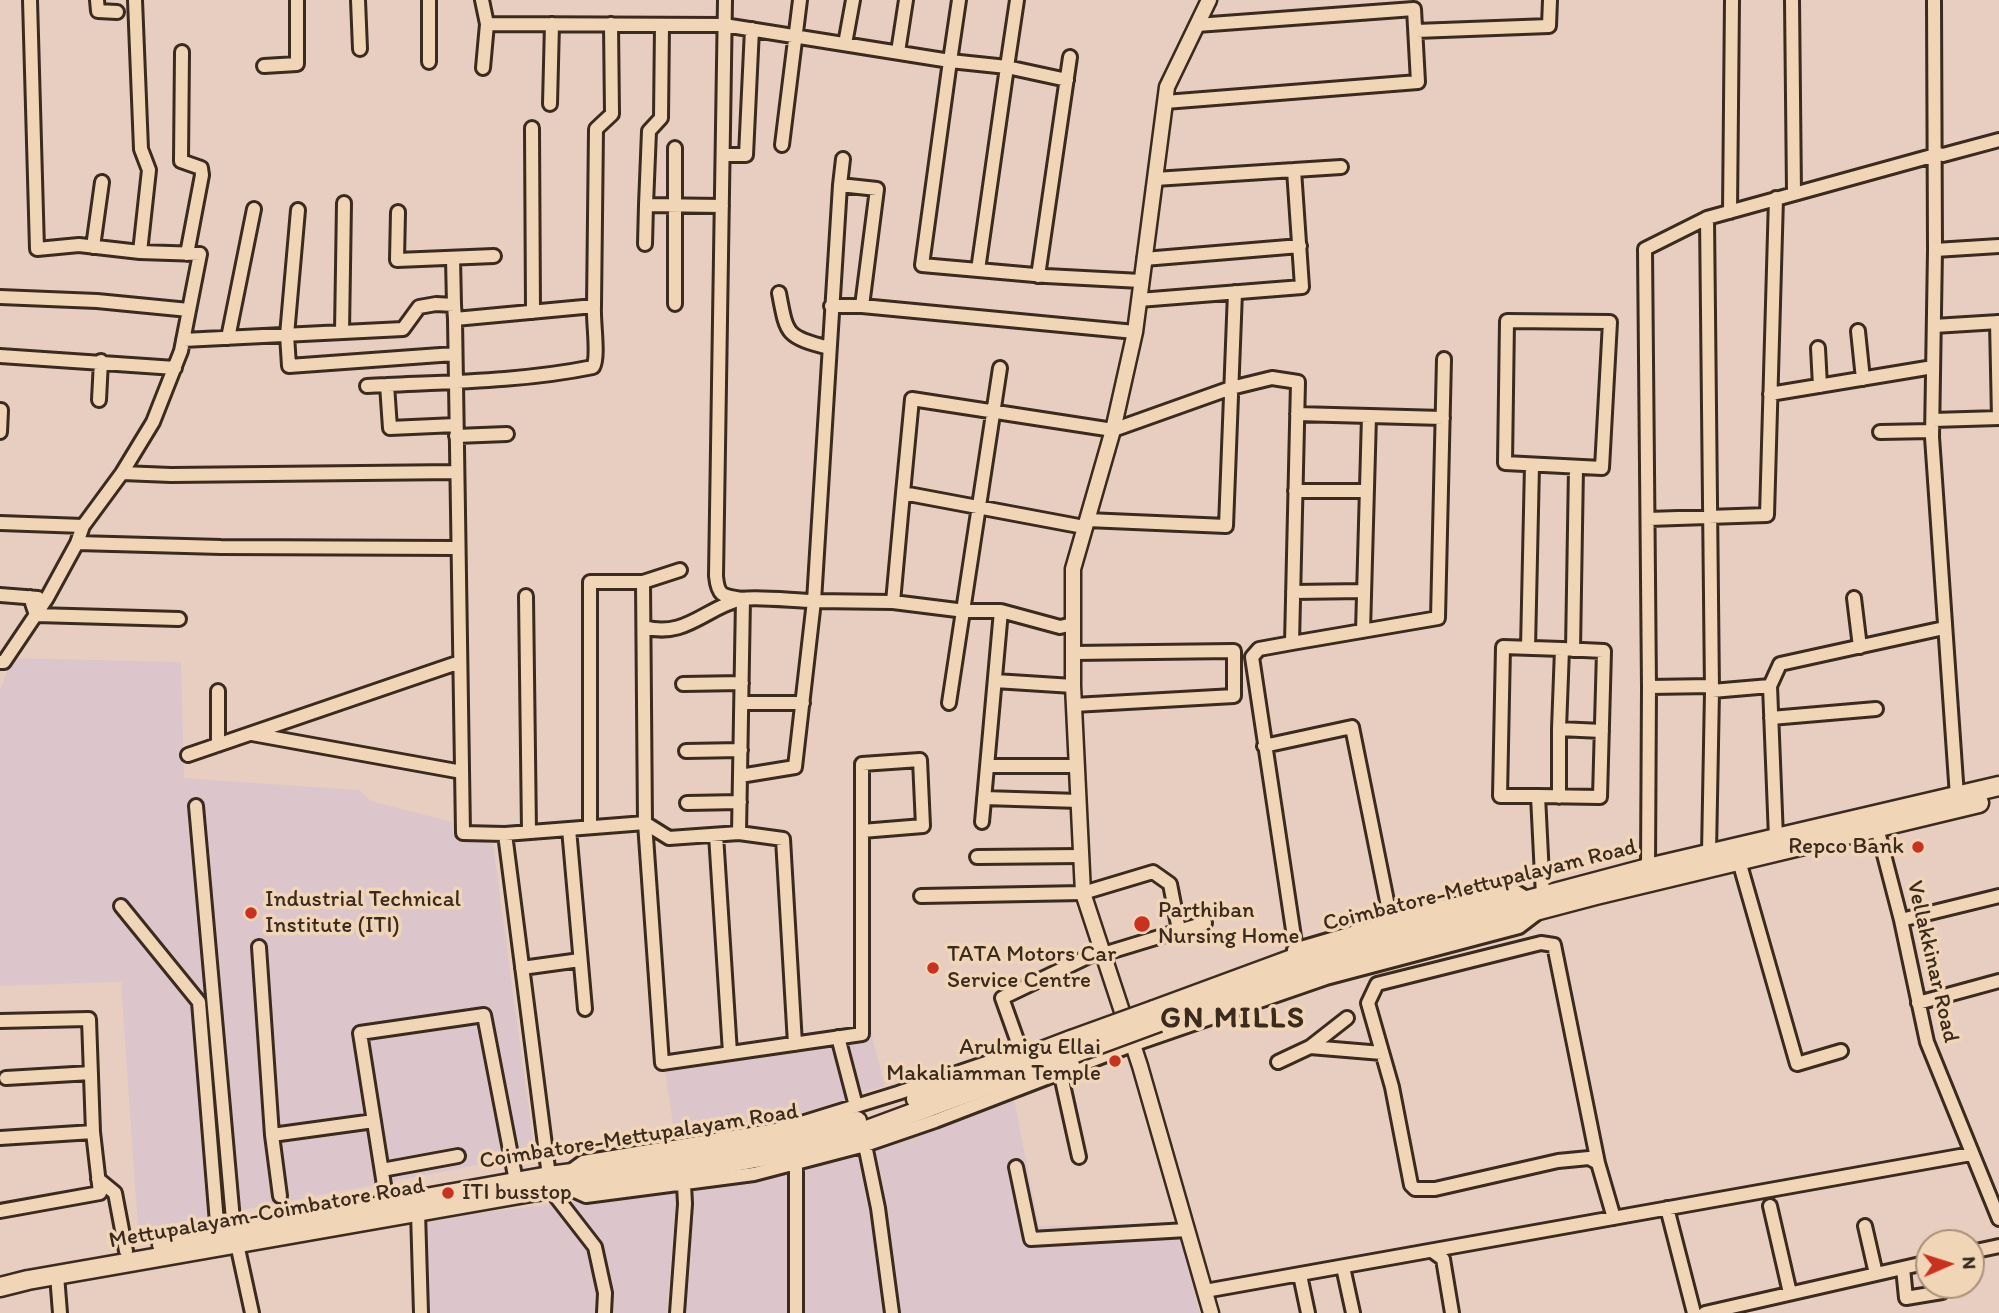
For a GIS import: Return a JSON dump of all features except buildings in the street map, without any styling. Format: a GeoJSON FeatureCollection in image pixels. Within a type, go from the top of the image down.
{"type":"FeatureCollection","features":[{"type":"Feature","properties":{"kind":"highway","name":"Coimbatore-Mettupalayam Road"},"geometry":{"type":"LineString","coordinates":[[1537,901],[1709,853],[1776,838],[1876,822],[1957,796],[1999,786]]}},
{"type":"Feature","properties":{"kind":"highway","name":"Mettupalayam-Coimbatore Road"},"geometry":{"type":"LineString","coordinates":[[0,1287],[230,1237],[418,1212],[558,1181],[754,1160],[833,1135],[1379,944],[1537,901],[1739,861],[1876,822],[1999,798]]}},
{"type":"Feature","properties":{"kind":"highway","name":"Coimbatore-Mettupalayam Road"},"geometry":{"type":"LineString","coordinates":[[0,1276],[126,1251],[230,1237],[387,1204],[516,1181],[558,1181]]}},
{"type":"Feature","properties":{"kind":"main road"},"geometry":{"type":"LineString","coordinates":[[1209,0],[1167,87],[1135,332],[1113,430],[1073,569],[1073,686],[1083,893],[1132,1045],[1211,1313]]}},
{"type":"Feature","properties":{"kind":"street"},"geometry":{"type":"LineString","coordinates":[[0,662],[4,662],[47,598],[153,422],[175,368],[183,340],[200,254],[140,252],[79,245],[37,249],[30,0]]}},
{"type":"Feature","properties":{"kind":"street"},"geometry":{"type":"LineString","coordinates":[[97,0],[98,11],[117,12]]}},
{"type":"Feature","properties":{"kind":"street"},"geometry":{"type":"LineString","coordinates":[[135,0],[141,149],[149,170],[140,252]]}},
{"type":"Feature","properties":{"kind":"street"},"geometry":{"type":"LineString","coordinates":[[264,66],[297,64],[297,0]]}},
{"type":"Feature","properties":{"kind":"street"},"geometry":{"type":"LineString","coordinates":[[358,0],[360,49]]}},
{"type":"Feature","properties":{"kind":"street"},"geometry":{"type":"LineString","coordinates":[[429,0],[429,62]]}},
{"type":"Feature","properties":{"kind":"street"},"geometry":{"type":"LineString","coordinates":[[482,0],[487,24],[483,68]]}},
{"type":"Feature","properties":{"kind":"street"},"geometry":{"type":"LineString","coordinates":[[725,0],[717,589],[724,596],[743,599],[893,602],[965,611],[1001,611],[1060,627],[1073,624]]}},
{"type":"Feature","properties":{"kind":"street"},"geometry":{"type":"LineString","coordinates":[[782,145],[800,0]]}},
{"type":"Feature","properties":{"kind":"street"},"geometry":{"type":"LineString","coordinates":[[845,44],[853,0]]}},
{"type":"Feature","properties":{"kind":"street"},"geometry":{"type":"LineString","coordinates":[[898,52],[906,0]]}},
{"type":"Feature","properties":{"kind":"street"},"geometry":{"type":"LineString","coordinates":[[959,0],[922,265],[1038,276],[1141,281]]}},
{"type":"Feature","properties":{"kind":"street"},"geometry":{"type":"LineString","coordinates":[[978,270],[1017,0]]}},
{"type":"Feature","properties":{"kind":"street"},"geometry":{"type":"LineString","coordinates":[[1416,31],[1549,26],[1550,0]]}},
{"type":"Feature","properties":{"kind":"street"},"geometry":{"type":"LineString","coordinates":[[1730,212],[1732,0]]}},
{"type":"Feature","properties":{"kind":"street"},"geometry":{"type":"LineString","coordinates":[[1792,0],[1794,192]]}},
{"type":"Feature","properties":{"kind":"street"},"geometry":{"type":"LineString","coordinates":[[1934,0],[1936,154],[1932,426],[1957,796]]}},
{"type":"Feature","properties":{"kind":"street"},"geometry":{"type":"LineString","coordinates":[[1165,102],[1418,82],[1414,9],[1197,25]]}},
{"type":"Feature","properties":{"kind":"street"},"geometry":{"type":"LineString","coordinates":[[487,24],[724,25],[950,61],[1006,67],[1067,80]]}},
{"type":"Feature","properties":{"kind":"street"},"geometry":{"type":"LineString","coordinates":[[550,104],[552,24]]}},
{"type":"Feature","properties":{"kind":"street"},"geometry":{"type":"LineString","coordinates":[[367,386],[570,372],[593,367],[596,362],[593,327],[596,129],[612,114],[611,24]]}},
{"type":"Feature","properties":{"kind":"street"},"geometry":{"type":"LineString","coordinates":[[645,244],[649,131],[661,118],[662,25]]}},
{"type":"Feature","properties":{"kind":"street"},"geometry":{"type":"LineString","coordinates":[[723,155],[746,155],[752,29]]}},
{"type":"Feature","properties":{"kind":"street"},"geometry":{"type":"LineString","coordinates":[[182,52],[181,161],[201,168],[202,175],[187,254]]}},
{"type":"Feature","properties":{"kind":"street"},"geometry":{"type":"LineString","coordinates":[[1038,276],[1070,57]]}},
{"type":"Feature","properties":{"kind":"street"},"geometry":{"type":"LineString","coordinates":[[532,128],[533,312]]}},
{"type":"Feature","properties":{"kind":"street"},"geometry":{"type":"LineString","coordinates":[[1648,868],[1645,249],[1707,218],[1936,154],[1948,147],[1999,138]]}},
{"type":"Feature","properties":{"kind":"street"},"geometry":{"type":"LineString","coordinates":[[675,148],[675,304]]}},
{"type":"Feature","properties":{"kind":"street"},"geometry":{"type":"LineString","coordinates":[[740,776],[795,767],[814,601],[831,306],[843,159]]}},
{"type":"Feature","properties":{"kind":"street"},"geometry":{"type":"LineString","coordinates":[[1155,179],[1341,167]]}},
{"type":"Feature","properties":{"kind":"street"},"geometry":{"type":"LineString","coordinates":[[1139,300],[1303,287],[1294,170]]}},
{"type":"Feature","properties":{"kind":"street"},"geometry":{"type":"LineString","coordinates":[[93,247],[102,182]]}},
{"type":"Feature","properties":{"kind":"street"},"geometry":{"type":"LineString","coordinates":[[840,185],[877,189],[862,306]]}},
{"type":"Feature","properties":{"kind":"street"},"geometry":{"type":"LineString","coordinates":[[1648,519],[1767,515],[1776,198]]}},
{"type":"Feature","properties":{"kind":"street"},"geometry":{"type":"LineString","coordinates":[[342,332],[344,203]]}},
{"type":"Feature","properties":{"kind":"street"},"geometry":{"type":"LineString","coordinates":[[646,205],[722,206]]}},
{"type":"Feature","properties":{"kind":"street"},"geometry":{"type":"LineString","coordinates":[[228,338],[254,209]]}},
{"type":"Feature","properties":{"kind":"street"},"geometry":{"type":"LineString","coordinates":[[298,210],[287,335],[289,366],[454,354]]}},
{"type":"Feature","properties":{"kind":"street"},"geometry":{"type":"LineString","coordinates":[[398,212],[397,260],[495,257]]}},
{"type":"Feature","properties":{"kind":"street"},"geometry":{"type":"LineString","coordinates":[[1707,218],[1712,689],[1709,853]]}},
{"type":"Feature","properties":{"kind":"street"},"geometry":{"type":"LineString","coordinates":[[1144,259],[1300,246]]}},
{"type":"Feature","properties":{"kind":"street"},"geometry":{"type":"LineString","coordinates":[[1935,250],[1999,246]]}},
{"type":"Feature","properties":{"kind":"street"},"geometry":{"type":"LineString","coordinates":[[453,258],[463,834],[505,834],[645,823],[669,838],[739,833],[783,839],[795,1044]]}},
{"type":"Feature","properties":{"kind":"street"},"geometry":{"type":"LineString","coordinates":[[903,493],[1086,523],[1226,526],[1235,292]]}},
{"type":"Feature","properties":{"kind":"street"},"geometry":{"type":"LineString","coordinates":[[779,293],[785,324],[797,339],[829,348]]}},
{"type":"Feature","properties":{"kind":"street"},"geometry":{"type":"LineString","coordinates":[[0,297],[97,301],[189,310]]}},
{"type":"Feature","properties":{"kind":"street"},"geometry":{"type":"LineString","coordinates":[[183,340],[403,329],[419,307],[454,305]]}},
{"type":"Feature","properties":{"kind":"street"},"geometry":{"type":"LineString","coordinates":[[455,319],[594,306]]}},
{"type":"Feature","properties":{"kind":"street"},"geometry":{"type":"LineString","coordinates":[[831,306],[862,306],[1135,332]]}},
{"type":"Feature","properties":{"kind":"street"},"geometry":{"type":"LineString","coordinates":[[1507,321],[1610,322],[1602,468],[1532,465],[1505,463],[1507,321]]}},
{"type":"Feature","properties":{"kind":"street"},"geometry":{"type":"LineString","coordinates":[[1880,432],[1999,418],[1998,322],[1934,326]]}},
{"type":"Feature","properties":{"kind":"street"},"geometry":{"type":"LineString","coordinates":[[1858,331],[1863,379]]}},
{"type":"Feature","properties":{"kind":"street"},"geometry":{"type":"LineString","coordinates":[[1818,348],[1820,386]]}},
{"type":"Feature","properties":{"kind":"street"},"geometry":{"type":"LineString","coordinates":[[0,356],[175,368]]}},
{"type":"Feature","properties":{"kind":"street"},"geometry":{"type":"LineString","coordinates":[[1296,950],[1252,657],[1259,649],[1438,618],[1444,359]]}},
{"type":"Feature","properties":{"kind":"street"},"geometry":{"type":"LineString","coordinates":[[1231,388],[1237,360]]}},
{"type":"Feature","properties":{"kind":"street"},"geometry":{"type":"LineString","coordinates":[[99,400],[101,361]]}},
{"type":"Feature","properties":{"kind":"street"},"geometry":{"type":"LineString","coordinates":[[1770,394],[1933,367]]}},
{"type":"Feature","properties":{"kind":"street"},"geometry":{"type":"LineString","coordinates":[[949,703],[1000,368]]}},
{"type":"Feature","properties":{"kind":"street"},"geometry":{"type":"LineString","coordinates":[[893,602],[912,399],[1113,430],[1231,388],[1272,378],[1298,382],[1292,643]]}},
{"type":"Feature","properties":{"kind":"street"},"geometry":{"type":"LineString","coordinates":[[387,385],[390,428],[507,433]]}},
{"type":"Feature","properties":{"kind":"street"},"geometry":{"type":"LineString","coordinates":[[0,432],[1,410]]}},
{"type":"Feature","properties":{"kind":"street"},"geometry":{"type":"LineString","coordinates":[[1297,414],[1443,418]]}},
{"type":"Feature","properties":{"kind":"street"},"geometry":{"type":"LineString","coordinates":[[1363,631],[1369,416]]}},
{"type":"Feature","properties":{"kind":"street"},"geometry":{"type":"LineString","coordinates":[[1528,648],[1532,465]]}},
{"type":"Feature","properties":{"kind":"street"},"geometry":{"type":"LineString","coordinates":[[1559,797],[1559,729],[1568,650],[1576,467]]}},
{"type":"Feature","properties":{"kind":"street"},"geometry":{"type":"LineString","coordinates":[[122,473],[171,475],[457,472]]}},
{"type":"Feature","properties":{"kind":"street"},"geometry":{"type":"LineString","coordinates":[[1295,491],[1367,491]]}},
{"type":"Feature","properties":{"kind":"street"},"geometry":{"type":"LineString","coordinates":[[0,523],[83,537],[221,547],[458,548]]}},
{"type":"Feature","properties":{"kind":"street"},"geometry":{"type":"LineString","coordinates":[[590,827],[590,582],[643,582],[680,570]]}},
{"type":"Feature","properties":{"kind":"street"},"geometry":{"type":"LineString","coordinates":[[643,582],[645,823],[662,1063],[862,1034],[862,831],[862,764],[920,760],[923,826],[862,831]]}},
{"type":"Feature","properties":{"kind":"street"},"geometry":{"type":"LineString","coordinates":[[1293,592],[1364,591]]}},
{"type":"Feature","properties":{"kind":"street"},"geometry":{"type":"LineString","coordinates":[[0,596],[47,598]]}},
{"type":"Feature","properties":{"kind":"street"},"geometry":{"type":"LineString","coordinates":[[526,596],[528,832]]}},
{"type":"Feature","properties":{"kind":"street"},"geometry":{"type":"LineString","coordinates":[[30,597],[36,615]]}},
{"type":"Feature","properties":{"kind":"street"},"geometry":{"type":"LineString","coordinates":[[1854,598],[1860,647]]}},
{"type":"Feature","properties":{"kind":"street"},"geometry":{"type":"LineString","coordinates":[[644,627],[657,631],[674,629],[743,599]]}},
{"type":"Feature","properties":{"kind":"street"},"geometry":{"type":"LineString","coordinates":[[739,833],[743,599]]}},
{"type":"Feature","properties":{"kind":"street"},"geometry":{"type":"LineString","coordinates":[[982,822],[1001,611]]}},
{"type":"Feature","properties":{"kind":"street"},"geometry":{"type":"LineString","coordinates":[[36,615],[179,619]]}},
{"type":"Feature","properties":{"kind":"street"},"geometry":{"type":"LineString","coordinates":[[1776,838],[1770,686],[1780,664],[1944,628]]}},
{"type":"Feature","properties":{"kind":"street"},"geometry":{"type":"LineString","coordinates":[[1503,647],[1568,650],[1604,651],[1600,797],[1500,796],[1503,647]]}},
{"type":"Feature","properties":{"kind":"street"},"geometry":{"type":"LineString","coordinates":[[1073,653],[1234,651],[1234,696],[1074,705]]}},
{"type":"Feature","properties":{"kind":"street"},"geometry":{"type":"LineString","coordinates":[[188,755],[460,662]]}},
{"type":"Feature","properties":{"kind":"street"},"geometry":{"type":"LineString","coordinates":[[995,681],[1073,686]]}},
{"type":"Feature","properties":{"kind":"street"},"geometry":{"type":"LineString","coordinates":[[683,684],[742,683]]}},
{"type":"Feature","properties":{"kind":"street"},"geometry":{"type":"LineString","coordinates":[[1649,687],[1712,689],[1770,686]]}},
{"type":"Feature","properties":{"kind":"street"},"geometry":{"type":"LineString","coordinates":[[218,691],[218,745]]}},
{"type":"Feature","properties":{"kind":"street"},"geometry":{"type":"LineString","coordinates":[[741,703],[803,703]]}},
{"type":"Feature","properties":{"kind":"street"},"geometry":{"type":"LineString","coordinates":[[1771,718],[1876,709]]}},
{"type":"Feature","properties":{"kind":"street"},"geometry":{"type":"LineString","coordinates":[[1265,746],[1352,727],[1391,921]]}},
{"type":"Feature","properties":{"kind":"street"},"geometry":{"type":"LineString","coordinates":[[1559,729],[1602,731]]}},
{"type":"Feature","properties":{"kind":"street"},"geometry":{"type":"LineString","coordinates":[[252,733],[462,772]]}},
{"type":"Feature","properties":{"kind":"street"},"geometry":{"type":"LineString","coordinates":[[686,751],[741,750]]}},
{"type":"Feature","properties":{"kind":"street"},"geometry":{"type":"LineString","coordinates":[[987,766],[1077,766]]}},
{"type":"Feature","properties":{"kind":"street"},"geometry":{"type":"LineString","coordinates":[[558,1181],[586,1196],[754,1174],[796,1164],[865,1145],[935,1121],[1060,1071],[1326,978],[1520,927],[1537,901],[1538,796]]}},
{"type":"Feature","properties":{"kind":"street"},"geometry":{"type":"LineString","coordinates":[[984,798],[1079,801]]}},
{"type":"Feature","properties":{"kind":"street"},"geometry":{"type":"LineString","coordinates":[[687,803],[740,802]]}},
{"type":"Feature","properties":{"kind":"street"},"geometry":{"type":"LineString","coordinates":[[196,806],[230,1237]]}},
{"type":"Feature","properties":{"kind":"street","name":"Vellakkinar Road"},"geometry":{"type":"LineString","coordinates":[[1876,822],[1901,920],[1927,1042],[1999,1219]]}},
{"type":"Feature","properties":{"kind":"street"},"geometry":{"type":"LineString","coordinates":[[569,829],[584,1009]]}},
{"type":"Feature","properties":{"kind":"street"},"geometry":{"type":"LineString","coordinates":[[505,834],[522,968],[558,1181],[595,1247],[605,1293],[604,1313]]}},
{"type":"Feature","properties":{"kind":"street"},"geometry":{"type":"LineString","coordinates":[[716,835],[730,1053]]}},
{"type":"Feature","properties":{"kind":"street"},"geometry":{"type":"LineString","coordinates":[[977,857],[1081,856]]}},
{"type":"Feature","properties":{"kind":"street"},"geometry":{"type":"LineString","coordinates":[[1739,861],[1797,1064],[1841,1051]]}},
{"type":"Feature","properties":{"kind":"street"},"geometry":{"type":"LineString","coordinates":[[920,896],[1083,893],[1153,872],[1170,884],[1178,930]]}},
{"type":"Feature","properties":{"kind":"street"},"geometry":{"type":"LineString","coordinates":[[558,1181],[583,1162],[782,1129],[856,1106],[1122,1016],[1296,950],[1391,921],[1516,891],[1537,901]]}},
{"type":"Feature","properties":{"kind":"street"},"geometry":{"type":"LineString","coordinates":[[1901,920],[1999,896]]}},
{"type":"Feature","properties":{"kind":"street"},"geometry":{"type":"LineString","coordinates":[[121,906],[199,1002],[230,1237],[252,1313]]}},
{"type":"Feature","properties":{"kind":"street"},"geometry":{"type":"LineString","coordinates":[[1020,1051],[1002,998],[1102,952],[1205,923]]}},
{"type":"Feature","properties":{"kind":"street"},"geometry":{"type":"LineString","coordinates":[[1598,1163],[1589,1158],[1558,1161],[1435,1189],[1415,1189],[1407,1173],[1392,1087],[1368,1003],[1377,984],[1541,943],[1554,945],[1598,1163],[1614,1218]]}},
{"type":"Feature","properties":{"kind":"street"},"geometry":{"type":"LineString","coordinates":[[259,947],[272,1135],[280,1196]]}},
{"type":"Feature","properties":{"kind":"street"},"geometry":{"type":"LineString","coordinates":[[522,968],[580,960]]}},
{"type":"Feature","properties":{"kind":"street"},"geometry":{"type":"LineString","coordinates":[[1917,1003],[1999,981]]}},
{"type":"Feature","properties":{"kind":"street"},"geometry":{"type":"LineString","coordinates":[[387,1204],[360,1033],[484,1016],[516,1181]]}},
{"type":"Feature","properties":{"kind":"street"},"geometry":{"type":"LineString","coordinates":[[0,1021],[89,1018],[93,1132],[100,1193],[0,1211]]}},
{"type":"Feature","properties":{"kind":"street"},"geometry":{"type":"LineString","coordinates":[[1278,1062],[1310,1047],[1347,1018]]}},
{"type":"Feature","properties":{"kind":"street"},"geometry":{"type":"LineString","coordinates":[[838,1037],[856,1106]]}},
{"type":"Feature","properties":{"kind":"street"},"geometry":{"type":"LineString","coordinates":[[1310,1047],[1382,1053]]}},
{"type":"Feature","properties":{"kind":"street"},"geometry":{"type":"LineString","coordinates":[[1060,1071],[1079,1157]]}},
{"type":"Feature","properties":{"kind":"street"},"geometry":{"type":"LineString","coordinates":[[6,1078],[91,1073]]}},
{"type":"Feature","properties":{"kind":"street"},"geometry":{"type":"LineString","coordinates":[[272,1135],[374,1121]]}},
{"type":"Feature","properties":{"kind":"street"},"geometry":{"type":"LineString","coordinates":[[0,1138],[93,1132]]}},
{"type":"Feature","properties":{"kind":"street"},"geometry":{"type":"LineString","coordinates":[[865,1145],[878,1208],[892,1313]]}},
{"type":"Feature","properties":{"kind":"street"},"geometry":{"type":"LineString","coordinates":[[1205,1291],[1971,1154]]}},
{"type":"Feature","properties":{"kind":"street"},"geometry":{"type":"LineString","coordinates":[[382,1170],[458,1156]]}},
{"type":"Feature","properties":{"kind":"street"},"geometry":{"type":"LineString","coordinates":[[796,1164],[796,1313]]}},
{"type":"Feature","properties":{"kind":"street"},"geometry":{"type":"LineString","coordinates":[[1016,1167],[1031,1240],[1187,1230]]}},
{"type":"Feature","properties":{"kind":"street"},"geometry":{"type":"LineString","coordinates":[[98,1179],[115,1194],[126,1251]]}},
{"type":"Feature","properties":{"kind":"street"},"geometry":{"type":"LineString","coordinates":[[677,1313],[684,1184]]}},
{"type":"Feature","properties":{"kind":"street"},"geometry":{"type":"LineString","coordinates":[[1770,1206],[1790,1293]]}},
{"type":"Feature","properties":{"kind":"street"},"geometry":{"type":"LineString","coordinates":[[1667,1208],[1693,1313]]}},
{"type":"Feature","properties":{"kind":"street"},"geometry":{"type":"LineString","coordinates":[[418,1212],[421,1313]]}},
{"type":"Feature","properties":{"kind":"street"},"geometry":{"type":"LineString","coordinates":[[1865,1226],[1876,1274]]}},
{"type":"Feature","properties":{"kind":"street"},"geometry":{"type":"LineString","coordinates":[[1432,1251],[1443,1259],[1452,1313]]}},
{"type":"Feature","properties":{"kind":"street"},"geometry":{"type":"LineString","coordinates":[[1704,1313],[1915,1265]]}},
{"type":"Feature","properties":{"kind":"street"},"geometry":{"type":"LineString","coordinates":[[1343,1267],[1353,1313]]}},
{"type":"Feature","properties":{"kind":"street"},"geometry":{"type":"LineString","coordinates":[[1903,1268],[1906,1298],[1915,1296]]}},
{"type":"Feature","properties":{"kind":"street"},"geometry":{"type":"LineString","coordinates":[[57,1275],[60,1313]]}},
{"type":"Feature","properties":{"kind":"street"},"geometry":{"type":"LineString","coordinates":[[1300,1276],[1308,1313]]}},
{"type":"Feature","properties":{"kind":"shaded area","name":"Industrial Technical Institute (ITI)"},"geometry":{"type":"Polygon","coordinates":[[[12,658],[181,662],[184,778],[359,790],[371,801],[452,822],[453,833],[493,844],[535,1154],[138,1230],[121,982],[0,986],[0,691],[12,658]]]}},
{"type":"Feature","properties":{"kind":"shaded area"},"geometry":{"type":"Polygon","coordinates":[[[871,1032],[885,1086],[859,1093],[844,1040],[871,1032]]]}},
{"type":"Feature","properties":{"kind":"shaded area"},"geometry":{"type":"Polygon","coordinates":[[[835,1041],[850,1098],[777,1121],[675,1136],[664,1066],[835,1041]]]}},
{"type":"Feature","properties":{"kind":"shaded area"},"geometry":{"type":"Polygon","coordinates":[[[1013,1094],[1039,1226],[1176,1223],[1200,1313],[683,1313],[690,1189],[874,1145],[1013,1094]]]}},
{"type":"Feature","properties":{"kind":"shaded area"},"geometry":{"type":"Polygon","coordinates":[[[677,1189],[667,1313],[423,1313],[422,1220],[677,1189]]]}},
{"type":"Feature","properties":{"kind":"place","name":"Repco Bank"},"geometry":{"type":"Point","coordinates":[1918,847]}},
{"type":"Feature","properties":{"kind":"place","name":"Industrial Technical Institute (ITI)"},"geometry":{"type":"Point","coordinates":[251,913]}},
{"type":"Feature","properties":{"kind":"place","name":"Parthiban Nursing Home"},"geometry":{"type":"Point","coordinates":[1142,924]}},
{"type":"Feature","properties":{"kind":"place","name":"TATA Motors Car Service Centre"},"geometry":{"type":"Point","coordinates":[933,968]}},
{"type":"Feature","properties":{"kind":"place","name":"Arulmigu Ellai Makaliamman Temple"},"geometry":{"type":"Point","coordinates":[1115,1061]}},
{"type":"Feature","properties":{"kind":"place","name":"ITI busstop"},"geometry":{"type":"Point","coordinates":[448,1193]}},
{"type":"Feature","properties":{"kind":"district","name":"GN MILLS"},"geometry":{"type":"Point","coordinates":[1233,1019]}}]}
